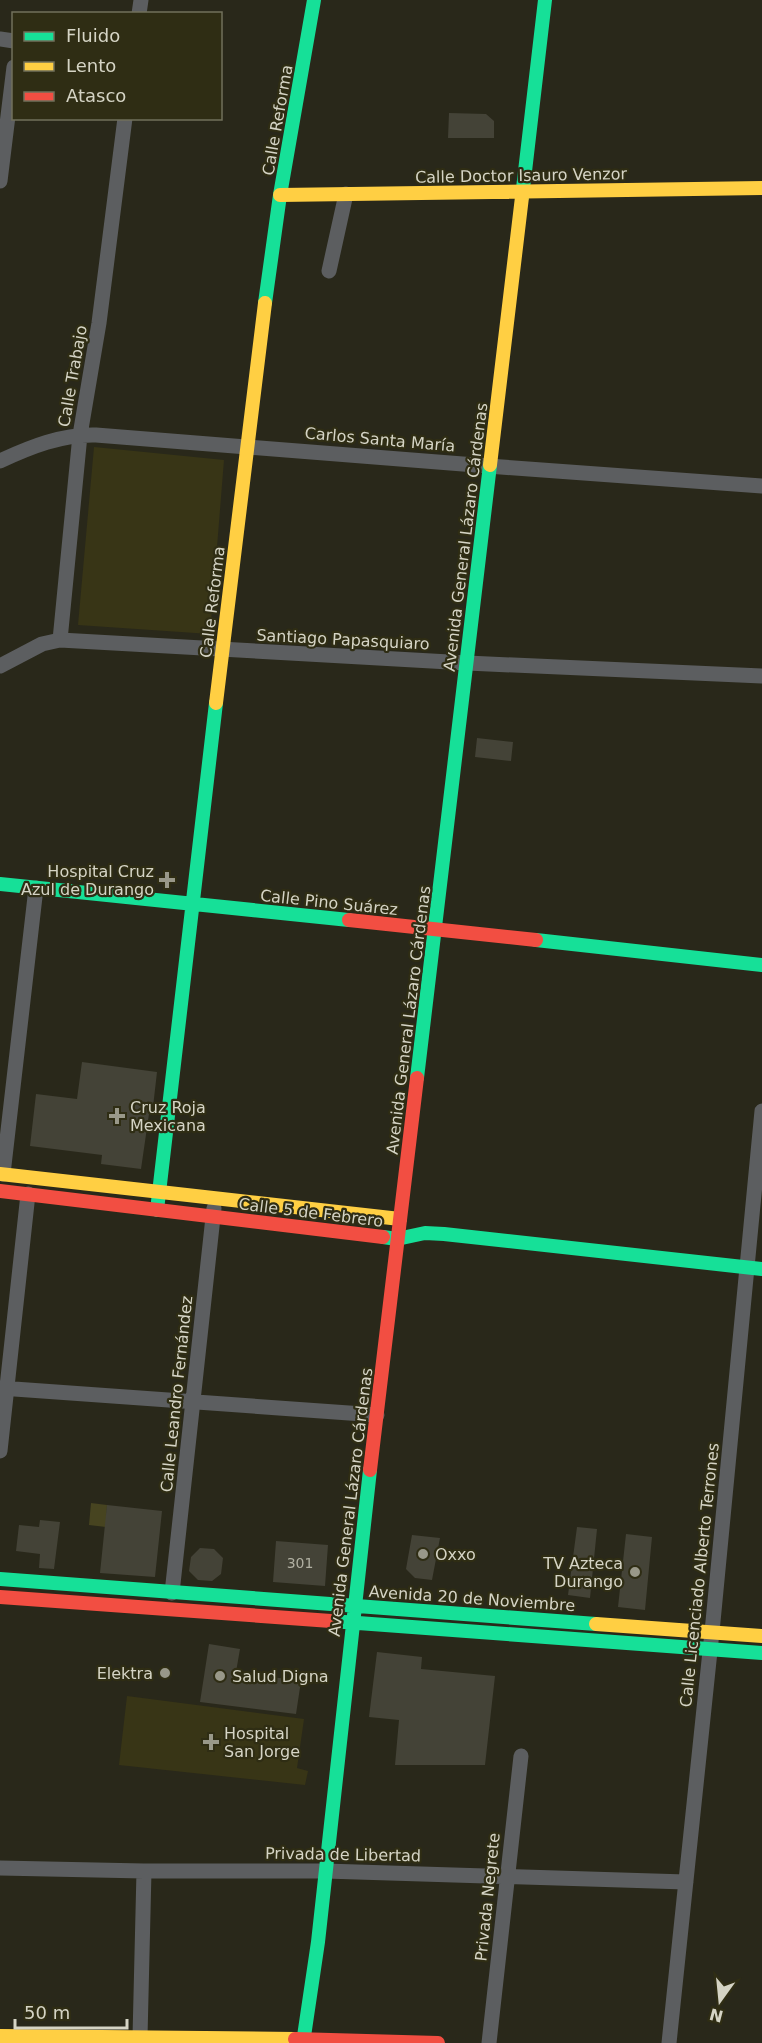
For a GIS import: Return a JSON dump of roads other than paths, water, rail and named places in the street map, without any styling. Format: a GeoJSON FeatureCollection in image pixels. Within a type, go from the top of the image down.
{"type":"FeatureCollection","features":[{"type":"Feature","properties":{"kind":"street","name":"Calle Reforma"},"geometry":{"type":"LineString","coordinates":[[157,1210],[262,323],[280,195],[314,0]]}},
{"type":"Feature","properties":{"kind":"street","name":"Avenida General Lázaro Cárdenas"},"geometry":{"type":"LineString","coordinates":[[303,2041],[318,1942],[354,1606],[545,0]]}},
{"type":"Feature","properties":{"kind":"street"},"geometry":{"type":"LineString","coordinates":[[0,181],[12,83]]}},
{"type":"Feature","properties":{"kind":"street","name":"Calle Trabajo"},"geometry":{"type":"LineString","coordinates":[[60,640],[80,435],[99,323],[124,120]]}},
{"type":"Feature","properties":{"kind":"street","name":"Calle Doctor Isauro Venzor"},"geometry":{"type":"LineString","coordinates":[[280,195],[762,188]]}},
{"type":"Feature","properties":{"kind":"street"},"geometry":{"type":"LineString","coordinates":[[328,271],[346,194]]}},
{"type":"Feature","properties":{"kind":"street","name":"Carlos Santa María"},"geometry":{"type":"LineString","coordinates":[[0,460],[32,446],[80,435],[762,486]]}},
{"type":"Feature","properties":{"kind":"street","name":"Santiago Papasquiaro"},"geometry":{"type":"LineString","coordinates":[[0,666],[42,644],[60,640],[467,663],[762,676]]}},
{"type":"Feature","properties":{"kind":"street","name":"Calle Pino Suárez"},"geometry":{"type":"LineString","coordinates":[[0,884],[762,965]]}},
{"type":"Feature","properties":{"kind":"street"},"geometry":{"type":"LineString","coordinates":[[1,1174],[36,888]]}},
{"type":"Feature","properties":{"kind":"street","name":"Calle Licenciado Alberto Terrones"},"geometry":{"type":"LineString","coordinates":[[669,2043],[710,1648],[754,1268],[762,1111]]}},
{"type":"Feature","properties":{"kind":"street","name":"Calle 5 de Febrero"},"geometry":{"type":"LineString","coordinates":[[1,1174],[400,1220]]}},
{"type":"Feature","properties":{"kind":"street","name":"Calle 5 de Febrero"},"geometry":{"type":"LineString","coordinates":[[0,1191],[397,1239],[425,1233],[444,1234],[754,1268]]}},
{"type":"Feature","properties":{"kind":"street"},"geometry":{"type":"LineString","coordinates":[[0,1451],[3,1388],[28,1194]]}},
{"type":"Feature","properties":{"kind":"street","name":"Calle Leandro Fernández"},"geometry":{"type":"LineString","coordinates":[[172,1593],[215,1199]]}},
{"type":"Feature","properties":{"kind":"street"},"geometry":{"type":"LineString","coordinates":[[3,1388],[377,1415]]}},
{"type":"Feature","properties":{"kind":"street","name":"Avenida 20 de Noviembre"},"geometry":{"type":"LineString","coordinates":[[0,1579],[762,1636]]}},
{"type":"Feature","properties":{"kind":"street","name":"Avenida 20 de Noviembre"},"geometry":{"type":"LineString","coordinates":[[0,1597],[762,1653]]}},
{"type":"Feature","properties":{"kind":"street","name":"Privada Negrete"},"geometry":{"type":"LineString","coordinates":[[489,2043],[521,1755]]}},
{"type":"Feature","properties":{"kind":"street","name":"Privada de Libertad"},"geometry":{"type":"LineString","coordinates":[[0,1868],[325,1871],[686,1882]]}},
{"type":"Feature","properties":{"kind":"street"},"geometry":{"type":"LineString","coordinates":[[140,2037],[144,1871]]}},
{"type":"Feature","properties":{"kind":"street"},"geometry":{"type":"LineString","coordinates":[[0,2036],[110,2040],[140,2037],[438,2043]]}},
{"type":"Feature","properties":{"kind":"place","name":"Hospital Cruz Azul de Durango"},"geometry":{"type":"Point","coordinates":[167,880]}},
{"type":"Feature","properties":{"kind":"place","name":"Cruz Roja Mexicana"},"geometry":{"type":"Point","coordinates":[117,1116]}},
{"type":"Feature","properties":{"kind":"place","name":"Oxxo"},"geometry":{"type":"Point","coordinates":[423,1554]}},
{"type":"Feature","properties":{"kind":"place","name":"TV Azteca Durango"},"geometry":{"type":"Point","coordinates":[635,1572]}},
{"type":"Feature","properties":{"kind":"place","name":"Elektra"},"geometry":{"type":"Point","coordinates":[165,1673]}},
{"type":"Feature","properties":{"kind":"place","name":"Salud Digna"},"geometry":{"type":"Point","coordinates":[220,1676]}},
{"type":"Feature","properties":{"kind":"place","name":"Hospital San Jorge"},"geometry":{"type":"Point","coordinates":[211,1742]}}]}
